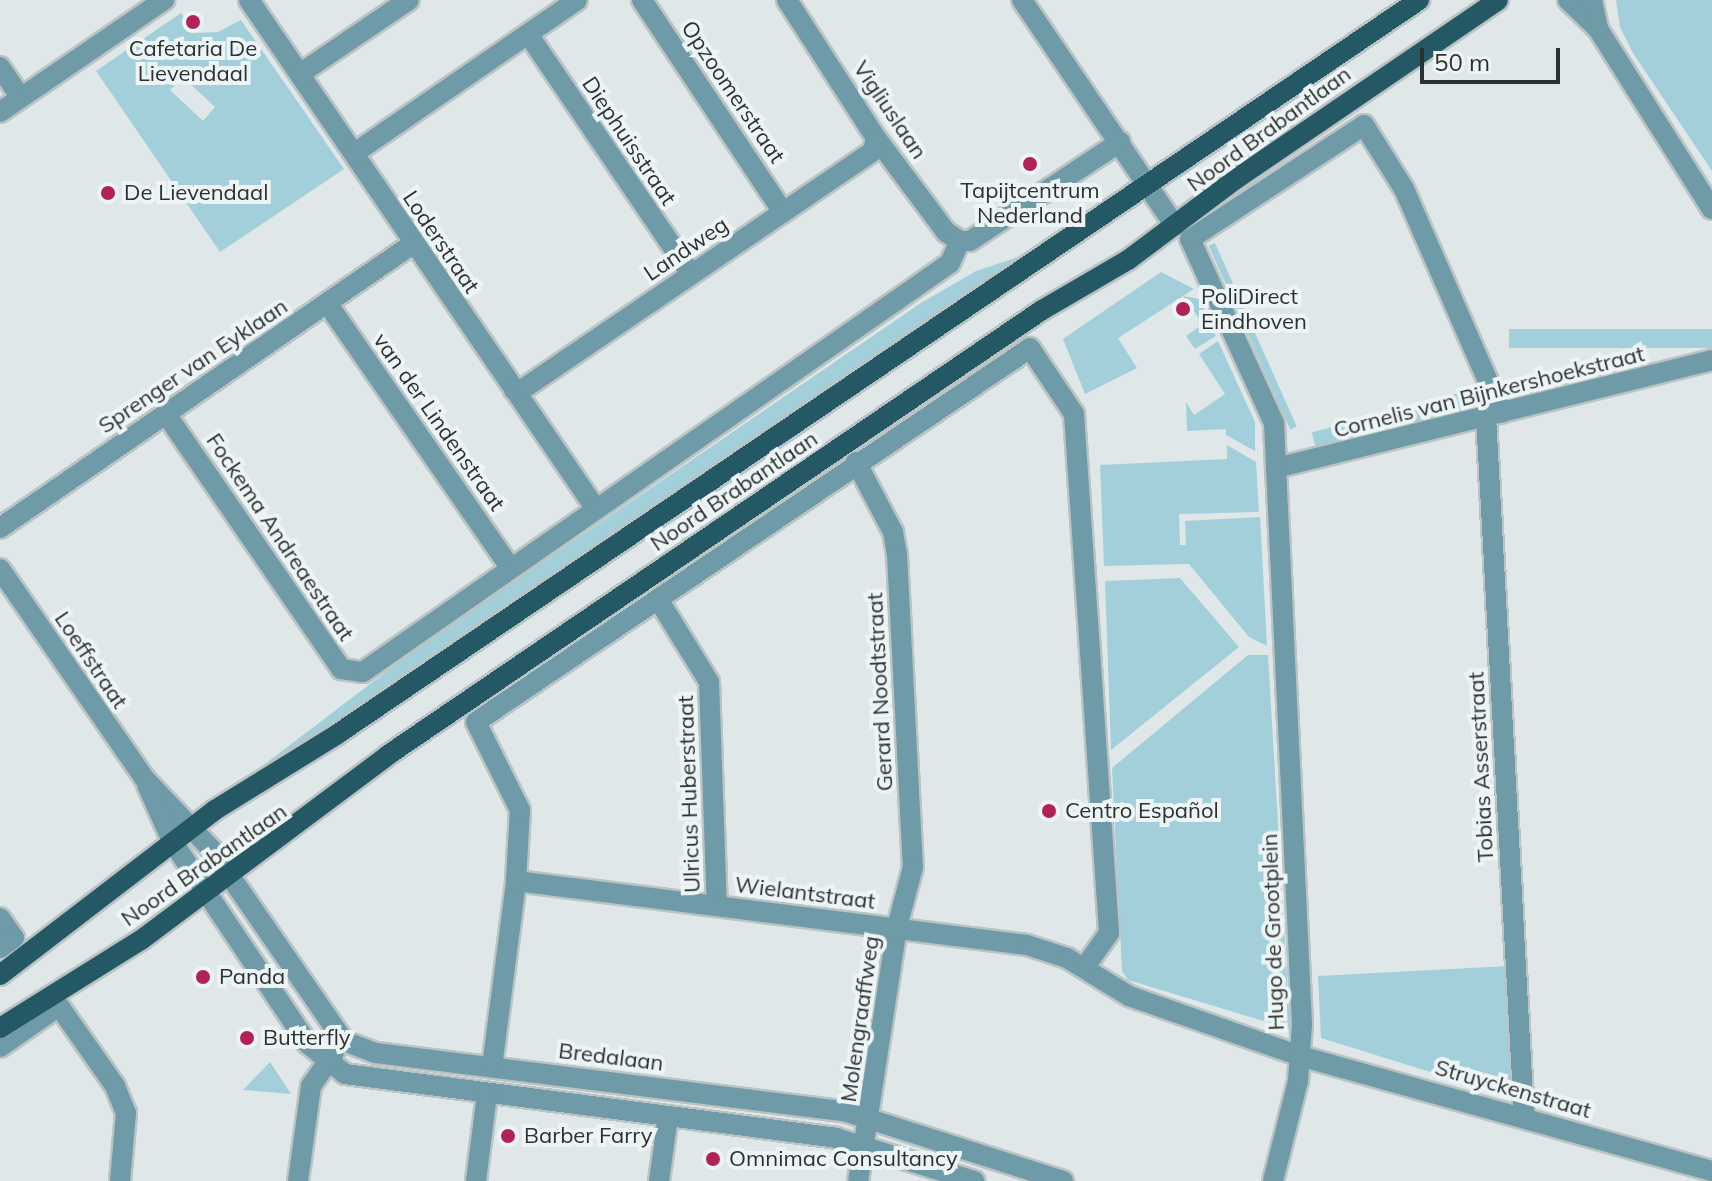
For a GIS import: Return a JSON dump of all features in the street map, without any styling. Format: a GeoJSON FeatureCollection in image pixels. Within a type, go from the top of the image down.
{"type":"FeatureCollection","features":[{"type":"Feature","properties":{"kind":"main road","name":"Noord Brabantlaan"},"geometry":{"type":"LineString","coordinates":[[0,975],[172,841],[1419,0]]}},
{"type":"Feature","properties":{"kind":"main road","name":"Noord Brabantlaan"},"geometry":{"type":"LineString","coordinates":[[0,1028],[231,877],[388,755],[1042,310],[1183,233],[1248,170],[1498,0]]}},
{"type":"Feature","properties":{"kind":"street"},"geometry":{"type":"LineString","coordinates":[[0,112],[164,0]]}},
{"type":"Feature","properties":{"kind":"street","name":"Loderstraat"},"geometry":{"type":"LineString","coordinates":[[249,0],[356,152],[414,243],[596,509]]}},
{"type":"Feature","properties":{"kind":"street"},"geometry":{"type":"LineString","coordinates":[[301,73],[409,0]]}},
{"type":"Feature","properties":{"kind":"street"},"geometry":{"type":"LineString","coordinates":[[356,152],[577,0]]}},
{"type":"Feature","properties":{"kind":"street","name":"Opzoomerstraat"},"geometry":{"type":"LineString","coordinates":[[642,0],[783,212]]}},
{"type":"Feature","properties":{"kind":"street","name":"Vigliuslaan"},"geometry":{"type":"LineString","coordinates":[[787,0],[876,138],[946,232],[960,241]]}},
{"type":"Feature","properties":{"kind":"street","name":"Hugo de Grootplein"},"geometry":{"type":"LineString","coordinates":[[1022,0],[1120,142],[1146,186],[1183,233],[1269,404],[1276,468],[1300,1056],[1129,996],[1085,967]]}},
{"type":"Feature","properties":{"kind":"street"},"geometry":{"type":"LineString","coordinates":[[1568,0],[1598,29],[1712,209]]}},
{"type":"Feature","properties":{"kind":"street"},"geometry":{"type":"LineString","coordinates":[[1592,0],[1598,29]]}},
{"type":"Feature","properties":{"kind":"street","name":"Diephuisstraat"},"geometry":{"type":"LineString","coordinates":[[528,34],[691,274]]}},
{"type":"Feature","properties":{"kind":"street"},"geometry":{"type":"LineString","coordinates":[[0,67],[21,98]]}},
{"type":"Feature","properties":{"kind":"street","name":"Noord Brabantlaan"},"geometry":{"type":"LineString","coordinates":[[1183,233],[1364,125],[1404,189],[1494,415]]}},
{"type":"Feature","properties":{"kind":"street","name":"Landweg"},"geometry":{"type":"LineString","coordinates":[[514,390],[523,389],[873,151],[876,138]]}},
{"type":"Feature","properties":{"kind":"street"},"geometry":{"type":"LineString","coordinates":[[511,569],[950,263],[960,241],[970,241],[1120,142]]}},
{"type":"Feature","properties":{"kind":"street","name":"Sprenger van Eyklaan"},"geometry":{"type":"LineString","coordinates":[[0,528],[414,243]]}},
{"type":"Feature","properties":{"kind":"street","name":"van der Lindenstraat"},"geometry":{"type":"LineString","coordinates":[[327,303],[511,569]]}},
{"type":"Feature","properties":{"kind":"street","name":"Noord Brabantlaan"},"geometry":{"type":"LineString","coordinates":[[516,881],[520,810],[476,722],[856,462],[1030,348],[1074,414],[1109,933],[1085,967]]}},
{"type":"Feature","properties":{"kind":"street","name":"Cornelis van Bijnkershoekstraat"},"geometry":{"type":"LineString","coordinates":[[1276,468],[1712,360]]}},
{"type":"Feature","properties":{"kind":"street","name":"Fockema Andreaestraat"},"geometry":{"type":"LineString","coordinates":[[166,414],[341,669],[363,672],[511,569]]}},
{"type":"Feature","properties":{"kind":"street","name":"Tobias Asserstraat"},"geometry":{"type":"LineString","coordinates":[[1494,415],[1524,1116]]}},
{"type":"Feature","properties":{"kind":"street","name":"Gerard Noodtstraat"},"geometry":{"type":"LineString","coordinates":[[856,462],[893,532],[897,554],[913,867],[897,927]]}},
{"type":"Feature","properties":{"kind":"street","name":"Loeffstraat"},"geometry":{"type":"LineString","coordinates":[[0,569],[144,778],[231,877]]}},
{"type":"Feature","properties":{"kind":"street","name":"Ulricus Huberstraat"},"geometry":{"type":"LineString","coordinates":[[658,599],[709,682],[717,906]]}},
{"type":"Feature","properties":{"kind":"street","name":"Loeffstraat"},"geometry":{"type":"LineString","coordinates":[[144,778],[172,841],[210,891]]}},
{"type":"Feature","properties":{"kind":"street"},"geometry":{"type":"LineString","coordinates":[[231,877],[344,1041],[311,1086],[298,1181]]}},
{"type":"Feature","properties":{"kind":"street"},"geometry":{"type":"LineString","coordinates":[[492,1067],[516,881]]}},
{"type":"Feature","properties":{"kind":"street","name":"Wielantstraat"},"geometry":{"type":"LineString","coordinates":[[516,881],[1027,945],[1085,967]]}},
{"type":"Feature","properties":{"kind":"street"},"geometry":{"type":"LineString","coordinates":[[210,891],[307,1043],[327,1062],[368,1079],[864,1145],[974,1181]]}},
{"type":"Feature","properties":{"kind":"street"},"geometry":{"type":"LineString","coordinates":[[0,918],[7,943]]}},
{"type":"Feature","properties":{"kind":"street","name":"Molengraaffweg"},"geometry":{"type":"LineString","coordinates":[[858,1181],[871,1117],[897,927]]}},
{"type":"Feature","properties":{"kind":"street"},"geometry":{"type":"LineString","coordinates":[[0,1047],[59,1006],[115,1086],[126,1113],[120,1181]]}},
{"type":"Feature","properties":{"kind":"street","name":"Bredalaan"},"geometry":{"type":"LineString","coordinates":[[344,1041],[376,1053],[871,1117],[1063,1181]]}},
{"type":"Feature","properties":{"kind":"street"},"geometry":{"type":"LineString","coordinates":[[1273,1181],[1300,1056]]}},
{"type":"Feature","properties":{"kind":"street","name":"Struyckenstraat"},"geometry":{"type":"LineString","coordinates":[[1300,1056],[1524,1116],[1712,1171]]}},
{"type":"Feature","properties":{"kind":"street"},"geometry":{"type":"LineString","coordinates":[[476,1181],[487,1094]]}},
{"type":"Feature","properties":{"kind":"street"},"geometry":{"type":"LineString","coordinates":[[659,1181],[668,1117]]}},
{"type":"Feature","properties":{"kind":"shaded area"},"geometry":{"type":"Polygon","coordinates":[[[1616,0],[1712,0],[1712,171],[1633,53],[1620,27],[1616,0]]]}},
{"type":"Feature","properties":{"kind":"shaded area"},"geometry":{"type":"Polygon","coordinates":[[[181,13],[196,33],[218,32],[241,20],[344,169],[220,252],[96,71],[181,13]],[[183,77],[170,90],[203,121],[215,107],[183,77]]]}},
{"type":"Feature","properties":{"kind":"shaded area"},"geometry":{"type":"Polygon","coordinates":[[[1215,243],[1297,427],[1290,429],[1209,246],[1215,243]]]}},
{"type":"Feature","properties":{"kind":"shaded area"},"geometry":{"type":"Polygon","coordinates":[[[1033,252],[339,726],[223,796],[420,646],[921,303],[976,271],[1033,252]]]}},
{"type":"Feature","properties":{"kind":"shaded area"},"geometry":{"type":"Polygon","coordinates":[[[1161,272],[1194,289],[1118,338],[1137,368],[1085,394],[1063,339],[1161,272]]]}},
{"type":"Feature","properties":{"kind":"shaded area"},"geometry":{"type":"Polygon","coordinates":[[[1183,296],[1199,299],[1216,336],[1195,349],[1186,336],[1203,324],[1183,296]]]}},
{"type":"Feature","properties":{"kind":"shaded area"},"geometry":{"type":"Polygon","coordinates":[[[1509,329],[1712,329],[1712,348],[1509,348],[1509,329]]]}},
{"type":"Feature","properties":{"kind":"shaded area"},"geometry":{"type":"Polygon","coordinates":[[[1218,341],[1255,422],[1255,451],[1226,435],[1226,429],[1187,431],[1186,402],[1194,415],[1225,394],[1199,354],[1218,341]]]}},
{"type":"Feature","properties":{"kind":"shaded area"},"geometry":{"type":"Polygon","coordinates":[[[1474,389],[1479,408],[1317,452],[1312,432],[1474,389]]]}},
{"type":"Feature","properties":{"kind":"shaded area"},"geometry":{"type":"Polygon","coordinates":[[[1227,445],[1256,462],[1259,512],[1179,514],[1180,545],[1186,545],[1185,521],[1260,517],[1267,646],[1249,637],[1189,564],[1104,566],[1100,465],[1227,459],[1227,445]]]}},
{"type":"Feature","properties":{"kind":"shaded area"},"geometry":{"type":"Polygon","coordinates":[[[1180,578],[1239,647],[1111,750],[1105,581],[1180,578]]]}},
{"type":"Feature","properties":{"kind":"shaded area"},"geometry":{"type":"Polygon","coordinates":[[[1248,655],[1268,655],[1290,1029],[1128,980],[1122,971],[1112,768],[1248,655]]]}},
{"type":"Feature","properties":{"kind":"shaded area"},"geometry":{"type":"Polygon","coordinates":[[[1508,966],[1517,1099],[1321,1038],[1318,976],[1508,966]]]}},
{"type":"Feature","properties":{"kind":"shaded area"},"geometry":{"type":"Polygon","coordinates":[[[270,1062],[291,1094],[243,1090],[270,1062]]]}},
{"type":"Feature","properties":{"kind":"place","name":"Cafetaria De Lievendaal"},"geometry":{"type":"Point","coordinates":[193,22]}},
{"type":"Feature","properties":{"kind":"place","name":"Tapijtcentrum Nederland"},"geometry":{"type":"Point","coordinates":[1030,164]}},
{"type":"Feature","properties":{"kind":"place","name":"De Lievendaal"},"geometry":{"type":"Point","coordinates":[108,193]}},
{"type":"Feature","properties":{"kind":"place","name":"PoliDirect Eindhoven"},"geometry":{"type":"Point","coordinates":[1183,309]}},
{"type":"Feature","properties":{"kind":"place","name":"Centro Español"},"geometry":{"type":"Point","coordinates":[1049,811]}},
{"type":"Feature","properties":{"kind":"place","name":"Panda"},"geometry":{"type":"Point","coordinates":[203,977]}},
{"type":"Feature","properties":{"kind":"place","name":"Butterfly"},"geometry":{"type":"Point","coordinates":[247,1038]}},
{"type":"Feature","properties":{"kind":"place","name":"Barber Farry"},"geometry":{"type":"Point","coordinates":[508,1136]}},
{"type":"Feature","properties":{"kind":"place","name":"Omnimac Consultancy"},"geometry":{"type":"Point","coordinates":[713,1159]}}]}
